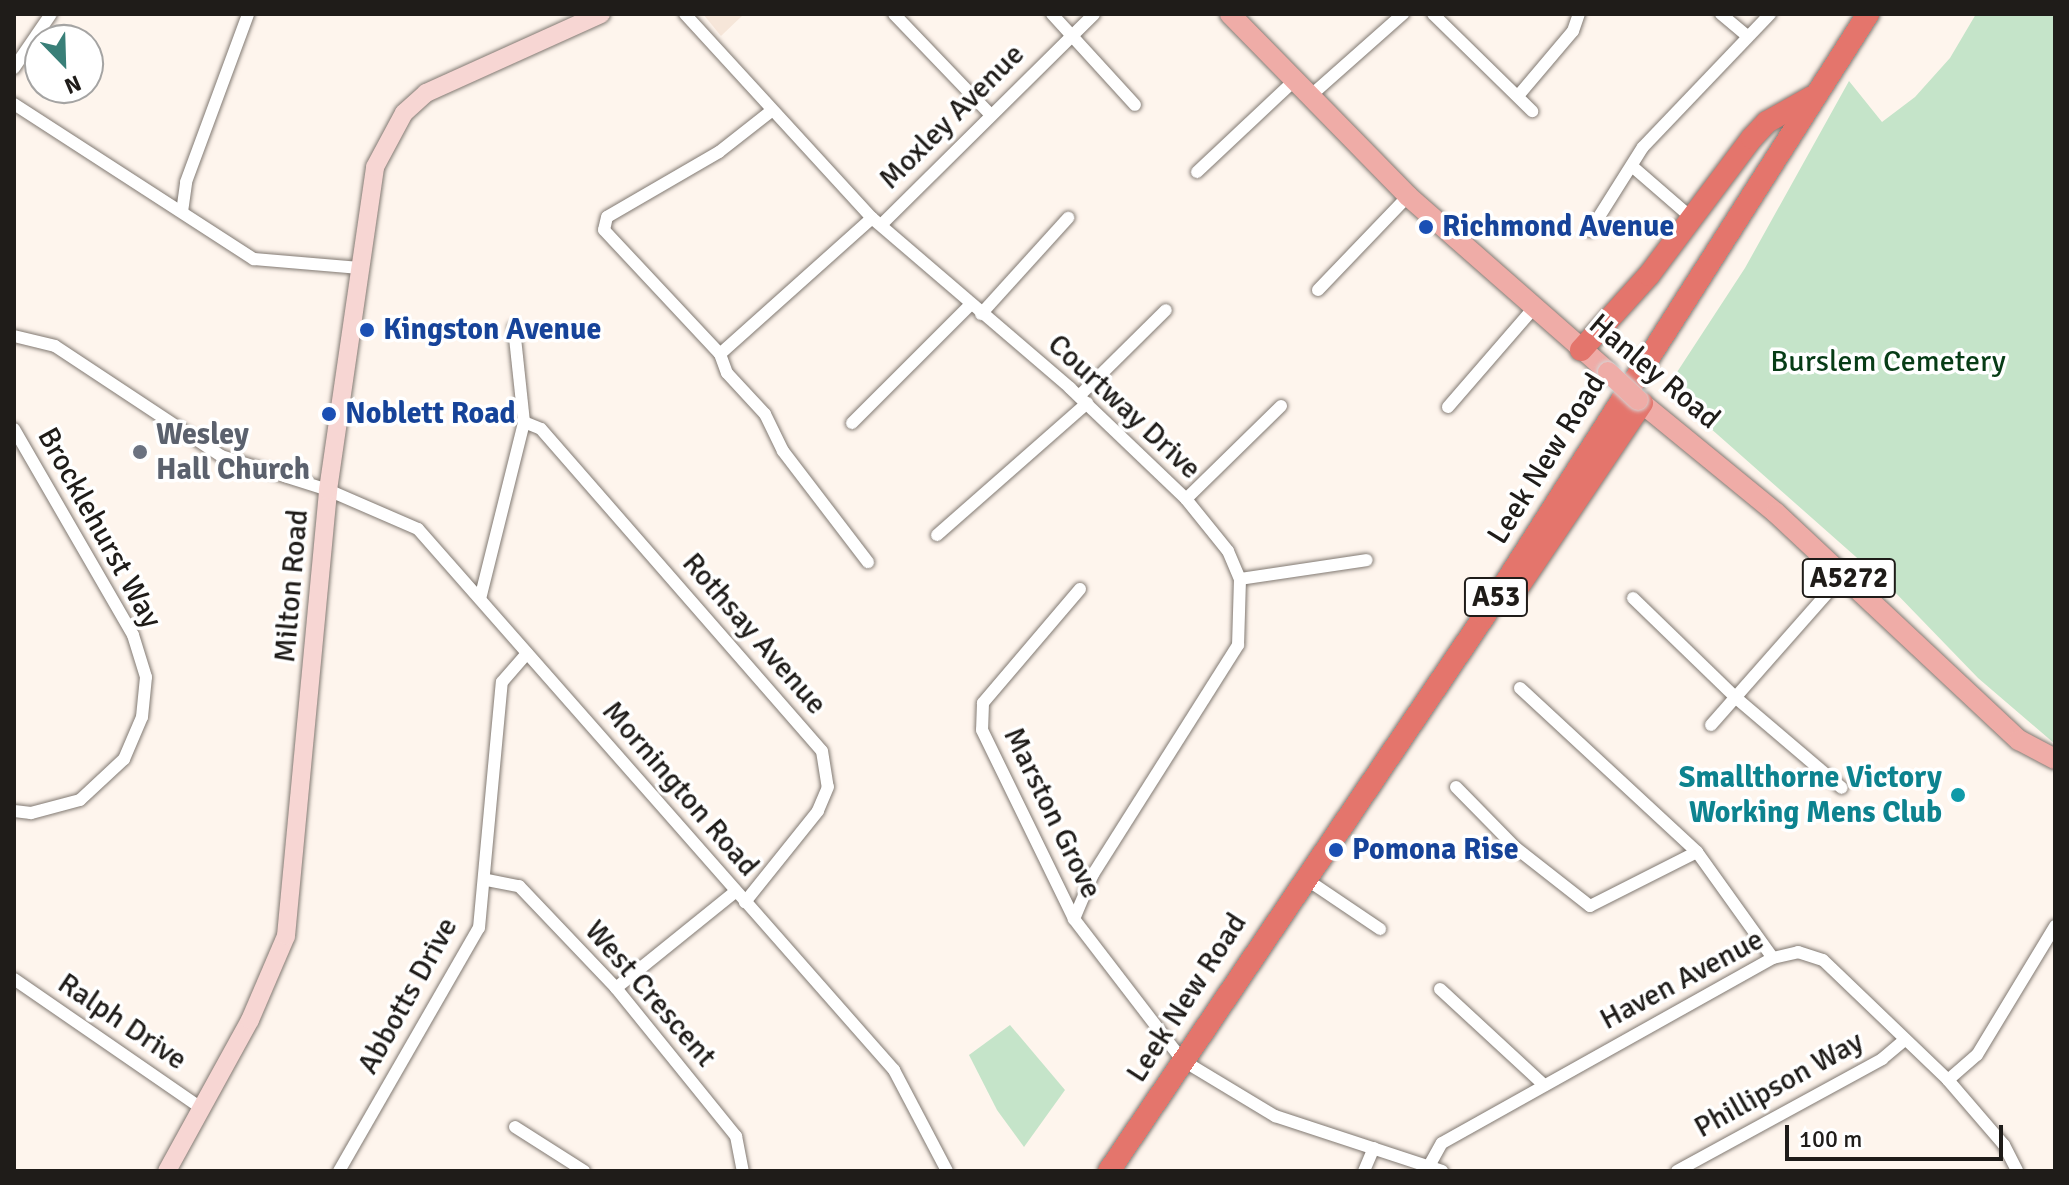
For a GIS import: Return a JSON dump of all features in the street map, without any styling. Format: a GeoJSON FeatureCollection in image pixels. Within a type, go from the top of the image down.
{"type":"FeatureCollection","features":[{"type":"Feature","properties":{"kind":"highway","name":"Leek New Road"},"geometry":{"type":"LineString","coordinates":[[1109,1171],[1303,877],[1494,601],[1868,14]]}},
{"type":"Feature","properties":{"kind":"highway"},"geometry":{"type":"LineString","coordinates":[[1581,350],[1693,219],[1767,122],[1813,97]]}},
{"type":"Feature","properties":{"kind":"highway"},"geometry":{"type":"LineString","coordinates":[[1494,601],[1517,591],[1640,401]]}},
{"type":"Feature","properties":{"kind":"main road","name":"Hanley Road"},"geometry":{"type":"LineString","coordinates":[[1230,14],[1295,80],[1308,98],[1408,196],[1532,310],[1844,574],[2019,740],[2055,759]]}},
{"type":"Feature","properties":{"kind":"street"},"geometry":{"type":"LineString","coordinates":[[14,68],[51,14]]}},
{"type":"Feature","properties":{"kind":"street"},"geometry":{"type":"LineString","coordinates":[[182,212],[186,182],[248,14]]}},
{"type":"Feature","properties":{"kind":"street","name":"Milton Road"},"geometry":{"type":"LineString","coordinates":[[167,1171],[250,1020],[286,936],[328,490],[375,167],[404,113],[426,93],[601,14]]}},
{"type":"Feature","properties":{"kind":"street","name":"Courtway Drive"},"geometry":{"type":"LineString","coordinates":[[685,14],[770,112],[877,221],[970,305],[1083,400],[1186,499],[1228,551],[1240,579],[1238,645],[1093,874],[1074,919]]}},
{"type":"Feature","properties":{"kind":"street"},"geometry":{"type":"LineString","coordinates":[[894,14],[989,113]]}},
{"type":"Feature","properties":{"kind":"street"},"geometry":{"type":"LineString","coordinates":[[1052,14],[1135,105]]}},
{"type":"Feature","properties":{"kind":"street","name":"Moxley Avenue"},"geometry":{"type":"LineString","coordinates":[[720,354],[877,221],[1094,14]]}},
{"type":"Feature","properties":{"kind":"street"},"geometry":{"type":"LineString","coordinates":[[1308,98],[1403,14]]}},
{"type":"Feature","properties":{"kind":"street"},"geometry":{"type":"LineString","coordinates":[[1433,14],[1532,111]]}},
{"type":"Feature","properties":{"kind":"street"},"geometry":{"type":"LineString","coordinates":[[1518,96],[1573,31],[1579,14]]}},
{"type":"Feature","properties":{"kind":"street"},"geometry":{"type":"LineString","coordinates":[[1721,14],[1748,37]]}},
{"type":"Feature","properties":{"kind":"street"},"geometry":{"type":"LineString","coordinates":[[1590,231],[1643,147],[1770,14]]}},
{"type":"Feature","properties":{"kind":"street"},"geometry":{"type":"LineString","coordinates":[[1197,172],[1295,80]]}},
{"type":"Feature","properties":{"kind":"street"},"geometry":{"type":"LineString","coordinates":[[14,104],[254,259],[360,268]]}},
{"type":"Feature","properties":{"kind":"street"},"geometry":{"type":"LineString","coordinates":[[770,112],[719,152],[607,217],[604,230],[720,354],[727,373],[765,414],[783,451],[868,562]]}},
{"type":"Feature","properties":{"kind":"street"},"geometry":{"type":"LineString","coordinates":[[1633,167],[1693,219]]}},
{"type":"Feature","properties":{"kind":"street"},"geometry":{"type":"LineString","coordinates":[[1318,290],[1408,196]]}},
{"type":"Feature","properties":{"kind":"street"},"geometry":{"type":"LineString","coordinates":[[981,314],[1068,218]]}},
{"type":"Feature","properties":{"kind":"street"},"geometry":{"type":"LineString","coordinates":[[852,423],[970,305]]}},
{"type":"Feature","properties":{"kind":"street"},"geometry":{"type":"LineString","coordinates":[[937,535],[1083,400],[1166,310]]}},
{"type":"Feature","properties":{"kind":"street"},"geometry":{"type":"LineString","coordinates":[[1448,407],[1532,310]]}},
{"type":"Feature","properties":{"kind":"street"},"geometry":{"type":"LineString","coordinates":[[480,599],[524,422],[514,328]]}},
{"type":"Feature","properties":{"kind":"street"},"geometry":{"type":"LineString","coordinates":[[14,336],[55,346],[221,456],[328,490]]}},
{"type":"Feature","properties":{"kind":"street"},"geometry":{"type":"LineString","coordinates":[[1186,499],[1281,406]]}},
{"type":"Feature","properties":{"kind":"street","name":"Rothsay Avenue"},"geometry":{"type":"LineString","coordinates":[[524,422],[541,429],[822,751],[828,787],[818,811],[745,902]]}},
{"type":"Feature","properties":{"kind":"street","name":"Brocklehurst Way"},"geometry":{"type":"LineString","coordinates":[[14,429],[133,635],[146,677],[142,717],[124,759],[80,800],[31,813],[14,811]]}},
{"type":"Feature","properties":{"kind":"street","name":"Mornington Road"},"geometry":{"type":"LineString","coordinates":[[328,490],[418,529],[894,1070],[943,1170]]}},
{"type":"Feature","properties":{"kind":"street"},"geometry":{"type":"LineString","coordinates":[[1240,579],[1367,560]]}},
{"type":"Feature","properties":{"kind":"street"},"geometry":{"type":"LineString","coordinates":[[1711,725],[1844,574]]}},
{"type":"Feature","properties":{"kind":"street","name":"Marston Grove"},"geometry":{"type":"LineString","coordinates":[[1080,589],[983,703],[982,730],[1074,919],[1182,1060]]}},
{"type":"Feature","properties":{"kind":"street"},"geometry":{"type":"LineString","coordinates":[[1633,598],[1735,697],[1842,788]]}},
{"type":"Feature","properties":{"kind":"street","name":"Abbotts Drive"},"geometry":{"type":"LineString","coordinates":[[339,1171],[479,928],[487,880],[502,682],[527,653]]}},
{"type":"Feature","properties":{"kind":"street"},"geometry":{"type":"LineString","coordinates":[[1520,688],[1697,852],[1773,958]]}},
{"type":"Feature","properties":{"kind":"street"},"geometry":{"type":"LineString","coordinates":[[1456,787],[1516,848],[1590,906],[1697,852]]}},
{"type":"Feature","properties":{"kind":"street"},"geometry":{"type":"LineString","coordinates":[[1303,877],[1380,929]]}},
{"type":"Feature","properties":{"kind":"street","name":"West Crescent"},"geometry":{"type":"LineString","coordinates":[[487,880],[519,886],[616,988],[736,1136],[743,1171]]}},
{"type":"Feature","properties":{"kind":"street"},"geometry":{"type":"LineString","coordinates":[[616,988],[736,891]]}},
{"type":"Feature","properties":{"kind":"street"},"geometry":{"type":"LineString","coordinates":[[1948,1080],[1977,1055],[2055,926]]}},
{"type":"Feature","properties":{"kind":"street","name":"Haven Avenue"},"geometry":{"type":"LineString","coordinates":[[1435,1169],[1442,1143],[1773,958],[1798,952],[1823,960],[1948,1080],[2004,1145],[2017,1171]]}},
{"type":"Feature","properties":{"kind":"street","name":"Ralph Drive"},"geometry":{"type":"LineString","coordinates":[[14,979],[201,1108]]}},
{"type":"Feature","properties":{"kind":"street"},"geometry":{"type":"LineString","coordinates":[[1440,989],[1544,1085]]}},
{"type":"Feature","properties":{"kind":"street","name":"Phillipson Way"},"geometry":{"type":"LineString","coordinates":[[1677,1171],[1882,1059],[1905,1040]]}},
{"type":"Feature","properties":{"kind":"street"},"geometry":{"type":"LineString","coordinates":[[1182,1060],[1275,1116],[1435,1169]]}},
{"type":"Feature","properties":{"kind":"street"},"geometry":{"type":"LineString","coordinates":[[515,1127],[584,1171]]}},
{"type":"Feature","properties":{"kind":"street"},"geometry":{"type":"LineString","coordinates":[[1364,1171],[1374,1148]]}},
{"type":"Feature","properties":{"kind":"shaded area"},"geometry":{"type":"Polygon","coordinates":[[[703,14],[744,14],[721,36],[703,14]]]}},
{"type":"Feature","properties":{"kind":"green space","name":"Burslem Cemetery"},"geometry":{"type":"Polygon","coordinates":[[[1976,14],[2055,14],[2055,744],[1978,678],[1890,587],[1666,389],[1745,268],[1849,81],[1882,122],[1915,97],[1950,58],[1976,14]]]}},
{"type":"Feature","properties":{"kind":"green space"},"geometry":{"type":"Polygon","coordinates":[[[1010,1025],[1065,1090],[1024,1147],[997,1110],[969,1055],[1010,1025]]]}},
{"type":"Feature","properties":{"kind":"place","name":"Richmond Avenue"},"geometry":{"type":"Point","coordinates":[1426,227]}},
{"type":"Feature","properties":{"kind":"place","name":"Kingston Avenue"},"geometry":{"type":"Point","coordinates":[367,330]}},
{"type":"Feature","properties":{"kind":"place","name":"Noblett Road"},"geometry":{"type":"Point","coordinates":[329,414]}},
{"type":"Feature","properties":{"kind":"place","name":"Wesley Hall Church"},"geometry":{"type":"Point","coordinates":[140,452]}},
{"type":"Feature","properties":{"kind":"place","name":"Smallthorne Victory Working Mens Club"},"geometry":{"type":"Point","coordinates":[1958,795]}},
{"type":"Feature","properties":{"kind":"place","name":"Pomona Rise"},"geometry":{"type":"Point","coordinates":[1336,850]}}]}
